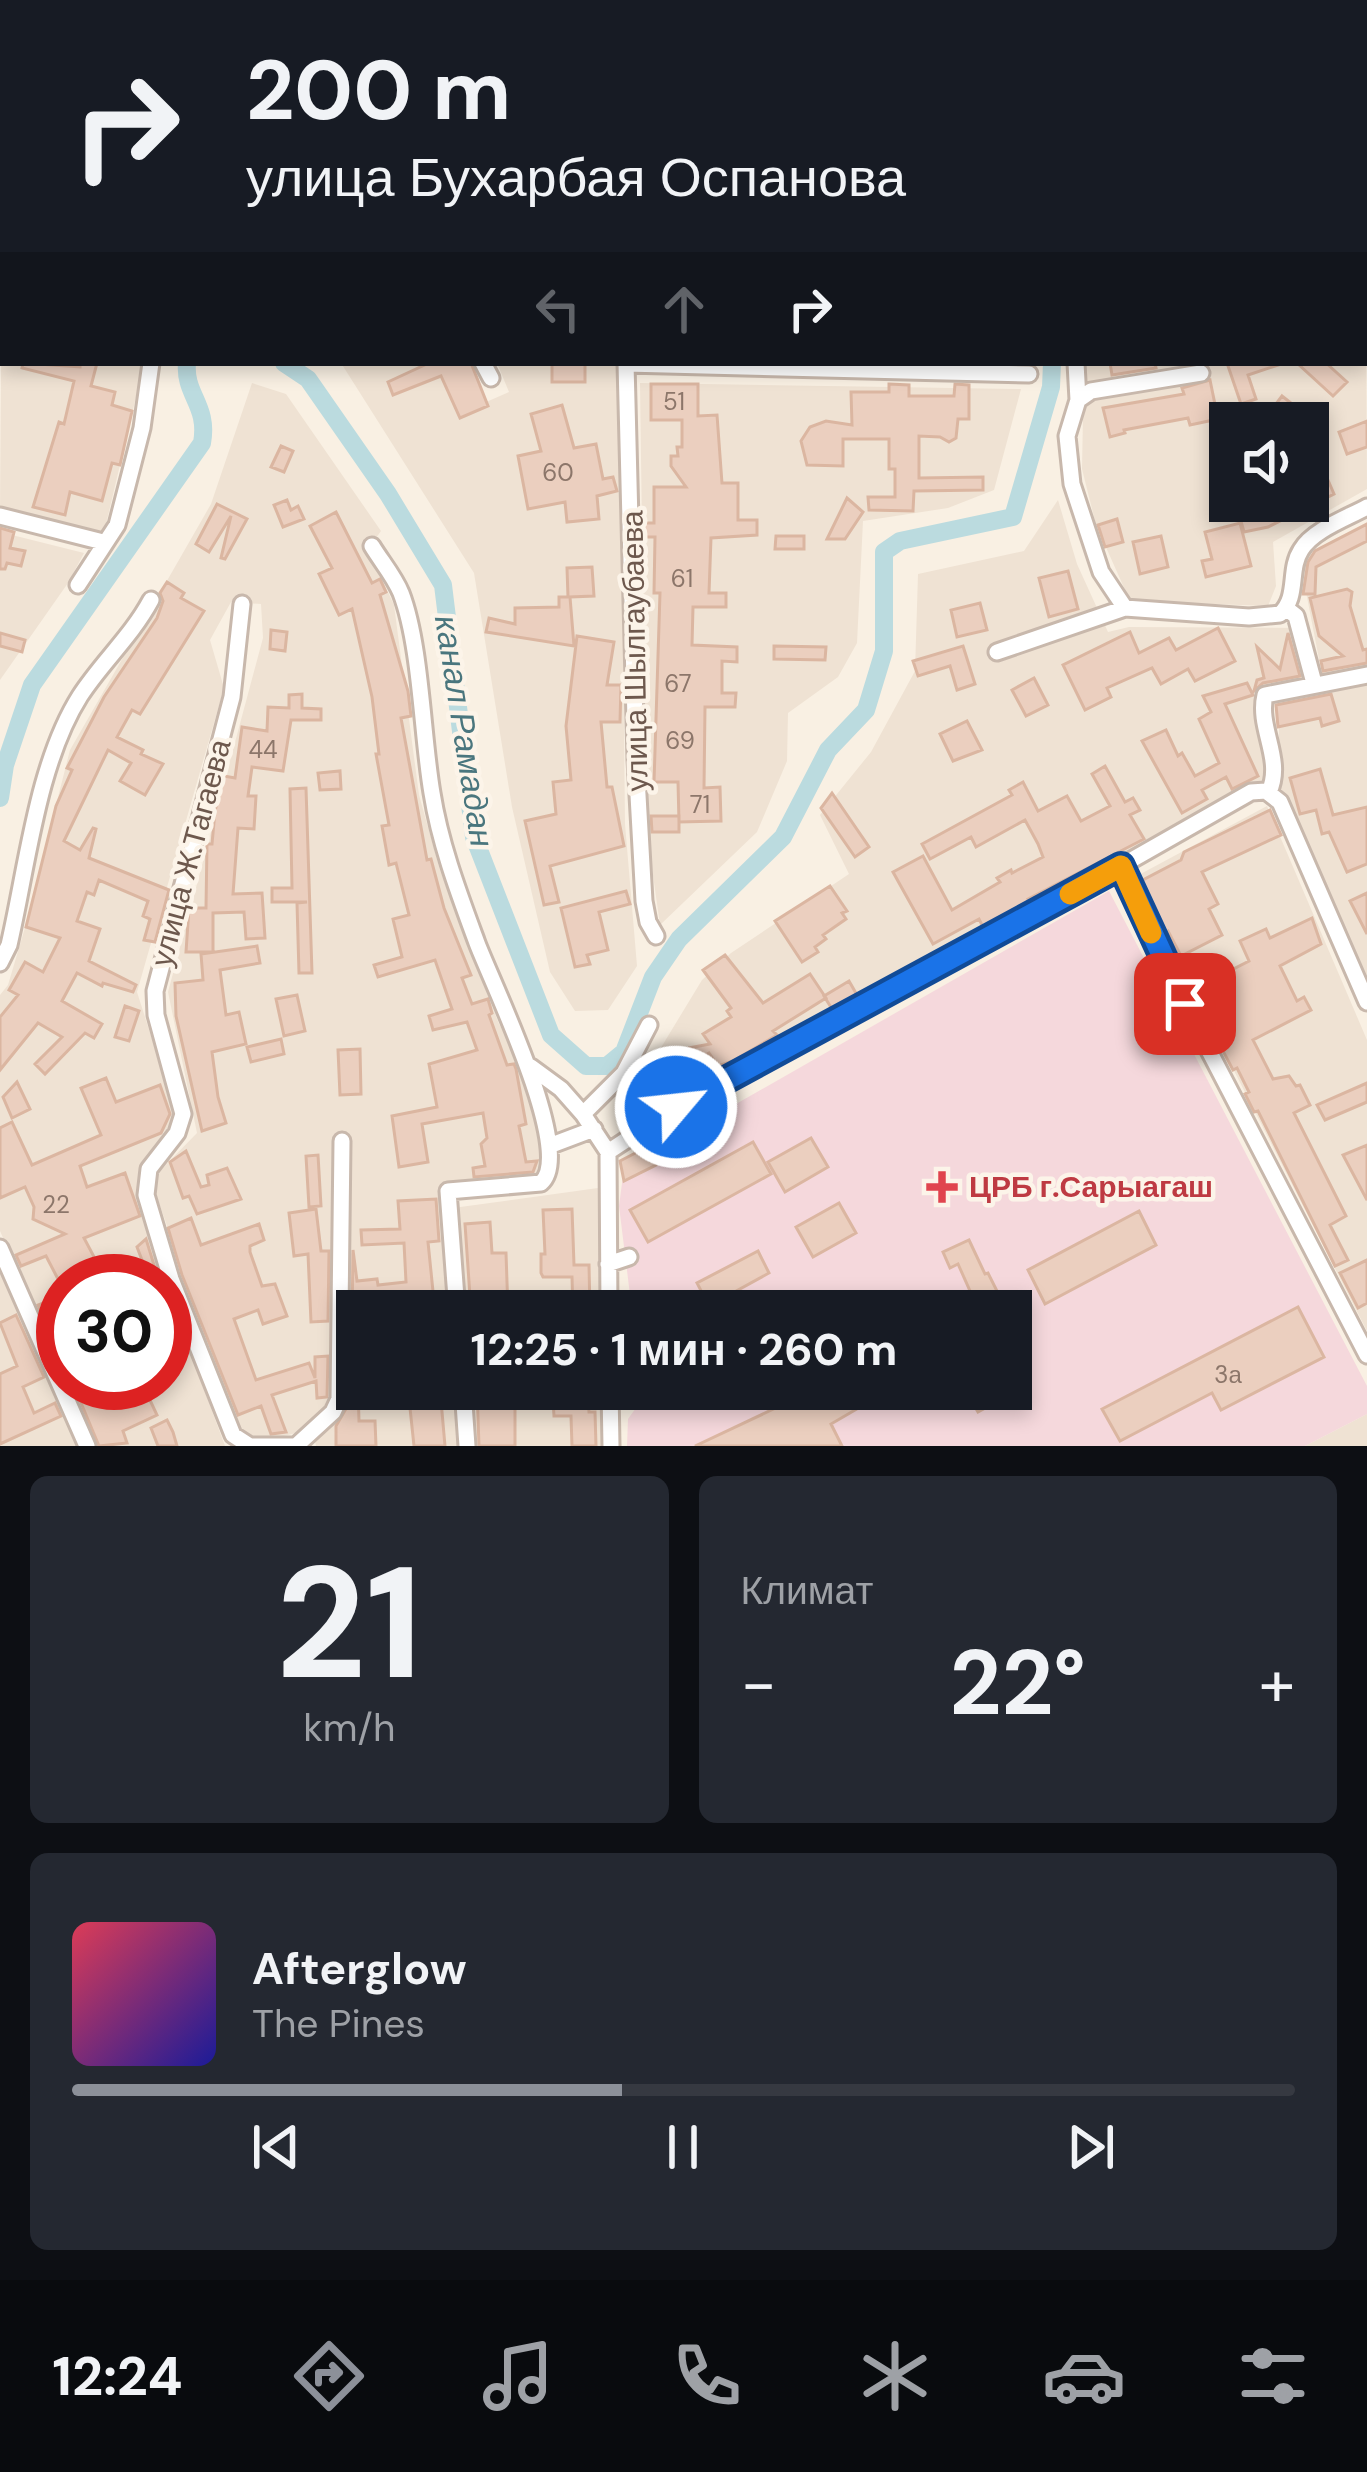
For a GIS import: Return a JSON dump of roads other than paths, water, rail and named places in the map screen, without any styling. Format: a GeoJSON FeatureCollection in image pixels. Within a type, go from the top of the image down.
{"type":"FeatureCollection","features":[{"type":"Feature","properties":{"kind":"street"},"geometry":{"type":"LineString","coordinates":[[78,585],[117,525],[142,428],[151,366]]}},
{"type":"Feature","properties":{"kind":"street","name":"улица Шылгаубаева"},"geometry":{"type":"LineString","coordinates":[[626,366],[636,760],[644,901],[656,936]]}},
{"type":"Feature","properties":{"kind":"street","name":"улица Шылгаубаева"},"geometry":{"type":"LineString","coordinates":[[707,366],[1029,374]]}},
{"type":"Feature","properties":{"kind":"street"},"geometry":{"type":"LineString","coordinates":[[1076,366],[1078,400],[1066,436],[1072,484],[1101,572],[1125,608]]}},
{"type":"Feature","properties":{"kind":"street"},"geometry":{"type":"LineString","coordinates":[[1078,400],[1091,392],[1201,373]]}},
{"type":"Feature","properties":{"kind":"street"},"geometry":{"type":"LineString","coordinates":[[997,652],[1125,608],[1249,617],[1280,614],[1287,609],[1300,550],[1311,538],[1367,507]]}},
{"type":"Feature","properties":{"kind":"street"},"geometry":{"type":"LineString","coordinates":[[0,516],[103,542]]}},
{"type":"Feature","properties":{"kind":"street"},"geometry":{"type":"LineString","coordinates":[[372,546],[400,590],[410,624],[433,798],[456,887],[529,1065],[549,1146],[550,1172],[541,1183],[448,1191],[455,1290]]}},
{"type":"Feature","properties":{"kind":"street"},"geometry":{"type":"LineString","coordinates":[[0,963],[9,945],[53,758],[80,697],[132,634],[152,600]]}},
{"type":"Feature","properties":{"kind":"street","name":"улица Ж.Тагаева"},"geometry":{"type":"LineString","coordinates":[[242,604],[232,697],[155,991],[156,1015],[183,1114],[177,1133],[149,1169],[146,1195],[171,1279],[233,1435],[250,1446],[298,1446]]}},
{"type":"Feature","properties":{"kind":"street"},"geometry":{"type":"LineString","coordinates":[[1287,609],[1296,616],[1314,683]]}},
{"type":"Feature","properties":{"kind":"street"},"geometry":{"type":"LineString","coordinates":[[1269,792],[1276,767],[1263,700],[1275,690],[1367,675]]}},
{"type":"Feature","properties":{"kind":"street"},"geometry":{"type":"LineString","coordinates":[[608,1152],[676,1107],[1251,792],[1269,792],[1280,802],[1367,1002]]}},
{"type":"Feature","properties":{"kind":"street"},"geometry":{"type":"LineString","coordinates":[[1121,866],[1164,964],[1367,1355]]}},
{"type":"Feature","properties":{"kind":"street"},"geometry":{"type":"LineString","coordinates":[[583,1114],[624,1073],[649,1025]]}},
{"type":"Feature","properties":{"kind":"street"},"geometry":{"type":"LineString","coordinates":[[529,1065],[561,1089],[608,1152],[609,1290]]}},
{"type":"Feature","properties":{"kind":"street"},"geometry":{"type":"LineString","coordinates":[[549,1146],[594,1129]]}},
{"type":"Feature","properties":{"kind":"street"},"geometry":{"type":"LineString","coordinates":[[298,1446],[333,1412],[341,1387],[342,1142]]}},
{"type":"Feature","properties":{"kind":"street"},"geometry":{"type":"LineString","coordinates":[[0,1248],[87,1446]]}},
{"type":"Feature","properties":{"kind":"street"},"geometry":{"type":"LineString","coordinates":[[608,1264],[629,1257]]}},
{"type":"Feature","properties":{"kind":"street"},"geometry":{"type":"LineString","coordinates":[[464,1410],[467,1446]]}},
{"type":"Feature","properties":{"kind":"street"},"geometry":{"type":"LineString","coordinates":[[610,1410],[611,1446]]}},
{"type":"Feature","properties":{"kind":"waterway","name":"канал Рамадан"},"geometry":{"type":"LineString","coordinates":[[0,798],[5,765],[32,685],[202,443],[202,419],[187,366]]}},
{"type":"Feature","properties":{"kind":"waterway","name":"канал Рамадан"},"geometry":{"type":"LineString","coordinates":[[288,366],[308,379],[388,494],[443,585],[474,837],[551,1035],[586,1066],[607,1066],[624,1052],[653,977],[679,939],[783,837],[828,750],[866,710],[884,651],[884,552],[900,541],[1013,517],[1051,387],[1052,366]]}},
{"type":"Feature","properties":{"kind":"place","name":"ЦРБ г.Сарыагаш"},"geometry":{"type":"Point","coordinates":[942,1187]}}]}
